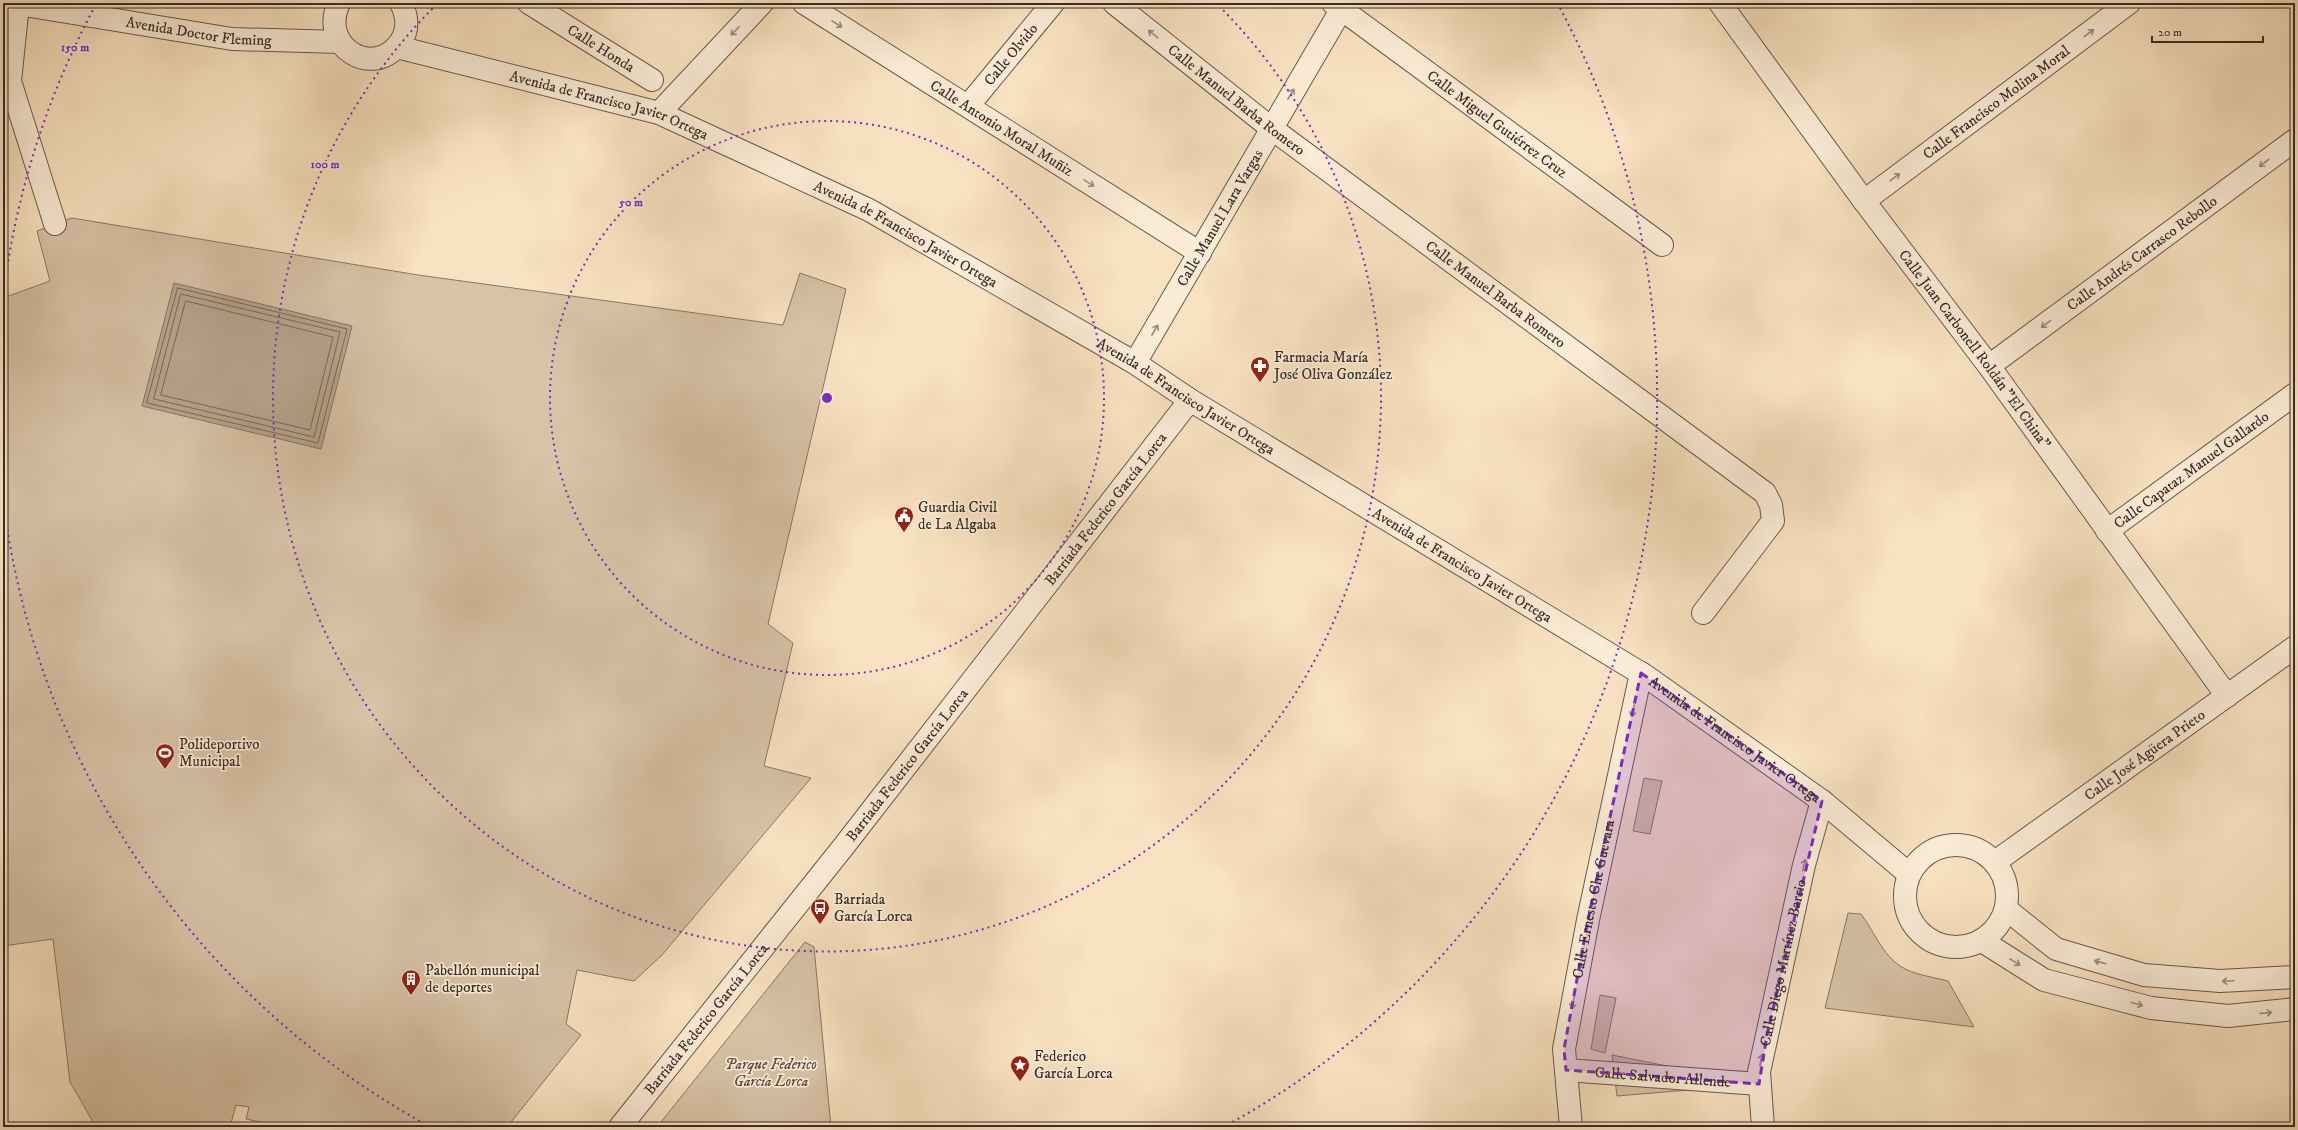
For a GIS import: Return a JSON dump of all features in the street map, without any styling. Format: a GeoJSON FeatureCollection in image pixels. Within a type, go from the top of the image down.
{"type":"FeatureCollection","features":[{"type":"Feature","properties":{"kind":"street"},"geometry":{"type":"LineString","coordinates":[[15,3],[10,82],[55,224]]}},
{"type":"Feature","properties":{"kind":"street","name":"Avenida Doctor Fleming"},"geometry":{"type":"LineString","coordinates":[[15,3],[232,39],[340,42]]}},
{"type":"Feature","properties":{"kind":"street"},"geometry":{"type":"LineString","coordinates":[[338,3],[334,14],[334,26],[340,42],[353,54],[364,58],[376,58],[387,54],[397,47],[404,37],[407,24],[406,12],[401,3]]}},
{"type":"Feature","properties":{"kind":"street","name":"Calle Honda"},"geometry":{"type":"LineString","coordinates":[[530,3],[652,80]]}},
{"type":"Feature","properties":{"kind":"street"},"geometry":{"type":"LineString","coordinates":[[658,113],[762,3]]}},
{"type":"Feature","properties":{"kind":"street","name":"Calle Antonio Moral Muñiz"},"geometry":{"type":"LineString","coordinates":[[804,3],[1200,253]]}},
{"type":"Feature","properties":{"kind":"street","name":"Calle Olvido"},"geometry":{"type":"LineString","coordinates":[[968,106],[1053,3]]}},
{"type":"Feature","properties":{"kind":"street","name":"Calle Manuel Barba Romero"},"geometry":{"type":"LineString","coordinates":[[1114,3],[1271,128],[1765,493],[1771,505],[1773,521],[1703,613]]}},
{"type":"Feature","properties":{"kind":"street","name":"Calle Juan Carbonell Roldán \"El China\""},"geometry":{"type":"LineString","coordinates":[[1720,3],[1864,201],[1989,366],[2227,696]]}},
{"type":"Feature","properties":{"kind":"street","name":"Calle Francisco Molina Moral"},"geometry":{"type":"LineString","coordinates":[[1864,201],[2129,3]]}},
{"type":"Feature","properties":{"kind":"street","name":"Calle Manuel Lara Vargas"},"geometry":{"type":"LineString","coordinates":[[1135,363],[1271,128],[1337,6]]}},
{"type":"Feature","properties":{"kind":"street","name":"Calle Miguel Gutiérrez Cruz"},"geometry":{"type":"LineString","coordinates":[[1337,6],[1662,245]]}},
{"type":"Feature","properties":{"kind":"street","name":"Avenida de Francisco Javier Ortega"},"geometry":{"type":"LineString","coordinates":[[397,47],[658,113],[869,210],[1135,363],[1190,400],[1641,673],[1822,801],[1909,874]]}},
{"type":"Feature","properties":{"kind":"street","name":"Calle Andrés Carrasco Rebollo"},"geometry":{"type":"LineString","coordinates":[[1989,366],[2295,140]]}},
{"type":"Feature","properties":{"kind":"street","name":"Calle Capataz Manuel Gallardo"},"geometry":{"type":"LineString","coordinates":[[2108,531],[2295,394]]}},
{"type":"Feature","properties":{"kind":"street","name":"Barriada Federico García Lorca"},"geometry":{"type":"LineString","coordinates":[[620,1127],[844,846],[1190,400]]}},
{"type":"Feature","properties":{"kind":"street","name":"Calle José Agüera Prieto"},"geometry":{"type":"LineString","coordinates":[[1995,862],[2295,647]]}},
{"type":"Feature","properties":{"kind":"street","name":"Calle Ernesto Che Guevara"},"geometry":{"type":"LineString","coordinates":[[1571,1127],[1564,1050],[1588,920],[1641,673]]}},
{"type":"Feature","properties":{"kind":"street","name":"Calle Diego Martínez Barrio"},"geometry":{"type":"LineString","coordinates":[[1762,1127],[1759,1072],[1804,865],[1822,801]]}},
{"type":"Feature","properties":{"kind":"street"},"geometry":{"type":"LineString","coordinates":[[1948,845],[1966,846],[1982,851],[1995,862],[2003,876],[2007,893],[2006,909],[1993,933],[1982,941],[1967,947],[1950,948],[1934,944],[1921,935],[1911,922],[1905,907],[1905,890],[1909,874],[1919,861],[1932,850],[1948,845]]}},
{"type":"Feature","properties":{"kind":"street"},"geometry":{"type":"LineString","coordinates":[[2006,909],[2056,949],[2144,975],[2220,981],[2295,977]]}},
{"type":"Feature","properties":{"kind":"street"},"geometry":{"type":"LineString","coordinates":[[1982,941],[2044,980],[2151,1008],[2228,1016],[2295,1009]]}},
{"type":"Feature","properties":{"kind":"street","name":"Calle Salvador Allende"},"geometry":{"type":"LineString","coordinates":[[1566,1070],[1759,1084]]}},
{"type":"Feature","properties":{"kind":"highlighted area"},"geometry":{"type":"Polygon","coordinates":[[[1641,673],[1822,801],[1767,1035],[1759,1084],[1566,1070],[1564,1049],[1588,920],[1641,673]]]}},
{"type":"Feature","properties":{"kind":"green space"},"geometry":{"type":"Polygon","coordinates":[[[72,218],[418,275],[783,325],[800,273],[846,289],[768,624],[793,643],[764,766],[811,778],[662,955],[634,981],[577,970],[566,1024],[581,1035],[507,1127],[283,1127],[246,1119],[249,1107],[236,1105],[230,1127],[96,1127],[70,1082],[53,939],[3,946],[3,298],[50,281],[37,231],[72,218]]]}},
{"type":"Feature","properties":{"kind":"green space"},"geometry":{"type":"Polygon","coordinates":[[[1644,778],[1662,781],[1650,834],[1633,831],[1644,778]]]}},
{"type":"Feature","properties":{"kind":"green space"},"geometry":{"type":"Polygon","coordinates":[[[1848,913],[1861,914],[1883,949],[1900,966],[1917,974],[1948,981],[1974,1027],[1825,1008],[1848,913]]]}},
{"type":"Feature","properties":{"kind":"green space","name":"Parque Federico García Lorca"},"geometry":{"type":"Polygon","coordinates":[[[805,942],[814,947],[831,1127],[657,1127],[805,942]]]}},
{"type":"Feature","properties":{"kind":"green space"},"geometry":{"type":"Polygon","coordinates":[[[1600,995],[1616,998],[1605,1053],[1591,1049],[1600,995]]]}},
{"type":"Feature","properties":{"kind":"green space"},"geometry":{"type":"Polygon","coordinates":[[[1612,1055],[1712,1075],[1713,1088],[1617,1096],[1612,1055]]]}},
{"type":"Feature","properties":{"kind":"water"},"geometry":{"type":"Polygon","coordinates":[[[174,283],[352,326],[321,449],[142,406],[174,283]]]}},
{"type":"Feature","properties":{"kind":"place","name":"Farmacia María José Oliva González"},"geometry":{"type":"Point","coordinates":[1260,383]}},
{"type":"Feature","properties":{"kind":"place","name":"Guardia Civil de La Algaba"},"geometry":{"type":"Point","coordinates":[904,533]}},
{"type":"Feature","properties":{"kind":"place","name":"Polideportivo Municipal"},"geometry":{"type":"Point","coordinates":[165,770]}},
{"type":"Feature","properties":{"kind":"place","name":"Barriada García Lorca"},"geometry":{"type":"Point","coordinates":[820,925]}},
{"type":"Feature","properties":{"kind":"place","name":"Pabellón municipal de deportes"},"geometry":{"type":"Point","coordinates":[411,996]}},
{"type":"Feature","properties":{"kind":"place","name":"Federico García Lorca"},"geometry":{"type":"Point","coordinates":[1020,1082]}}]}
